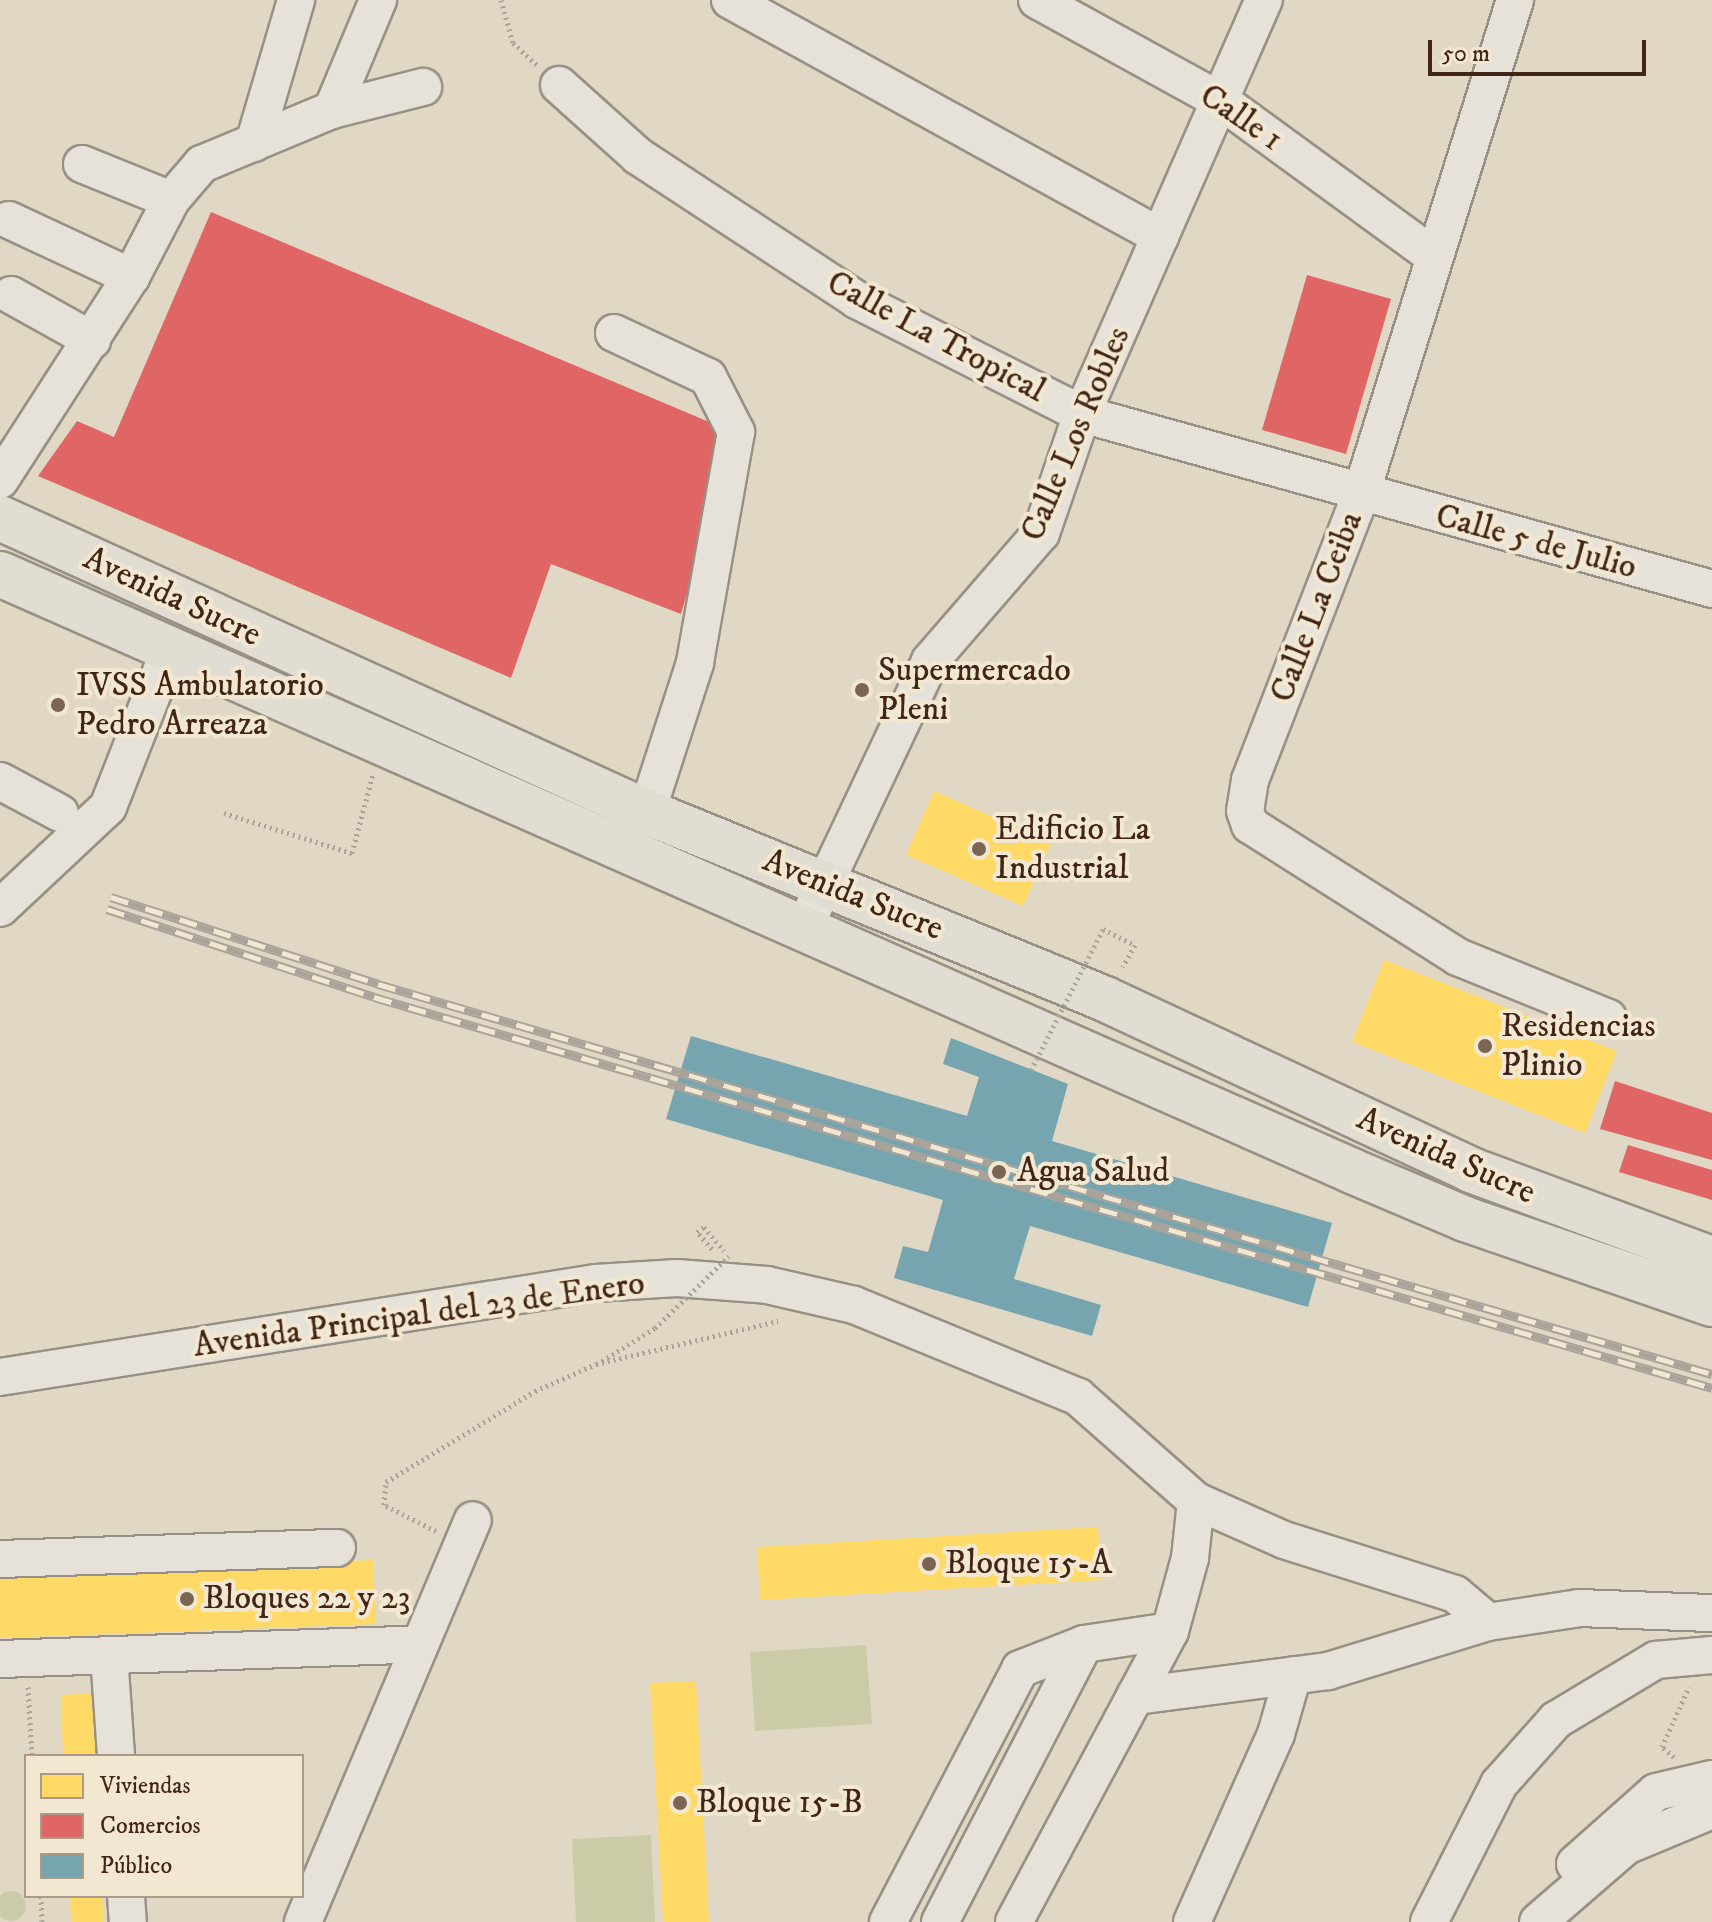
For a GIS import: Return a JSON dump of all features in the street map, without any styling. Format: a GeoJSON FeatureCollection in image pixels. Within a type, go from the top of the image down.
{"type":"FeatureCollection","features":[{"type":"Feature","properties":{"kind":"main road","name":"Avenida Sucre"},"geometry":{"type":"LineString","coordinates":[[0,518],[647,812],[1105,999],[1471,1170],[1712,1259]]}},
{"type":"Feature","properties":{"kind":"main road","name":"Avenida Sucre"},"geometry":{"type":"LineString","coordinates":[[0,574],[1465,1219],[1712,1304]]}},
{"type":"Feature","properties":{"kind":"street"},"geometry":{"type":"LineString","coordinates":[[254,143],[296,0]]}},
{"type":"Feature","properties":{"kind":"street"},"geometry":{"type":"LineString","coordinates":[[332,110],[378,0]]}},
{"type":"Feature","properties":{"kind":"street"},"geometry":{"type":"LineString","coordinates":[[730,0],[1160,236]]}},
{"type":"Feature","properties":{"kind":"street","name":"Calle 1"},"geometry":{"type":"LineString","coordinates":[[1037,0],[1221,101],[1432,255]]}},
{"type":"Feature","properties":{"kind":"street","name":"Calle Los Robles"},"geometry":{"type":"LineString","coordinates":[[804,928],[930,661],[1041,533],[1082,414],[1264,0]]}},
{"type":"Feature","properties":{"kind":"street","name":"Calle La Ceiba"},"geometry":{"type":"LineString","coordinates":[[1515,0],[1432,255],[1361,494],[1250,780],[1250,825],[1458,957],[1608,1018]]}},
{"type":"Feature","properties":{"kind":"street","name":"Calle La Tropical"},"geometry":{"type":"LineString","coordinates":[[559,85],[638,156],[857,300],[1082,414],[1361,494]]}},
{"type":"Feature","properties":{"kind":"street"},"geometry":{"type":"LineString","coordinates":[[0,480],[131,277],[171,200],[202,164],[332,110],[423,87]]}},
{"type":"Feature","properties":{"kind":"street"},"geometry":{"type":"LineString","coordinates":[[82,164],[171,200]]}},
{"type":"Feature","properties":{"kind":"street"},"geometry":{"type":"LineString","coordinates":[[9,220],[131,277]]}},
{"type":"Feature","properties":{"kind":"street"},"geometry":{"type":"LineString","coordinates":[[11,295],[92,340]]}},
{"type":"Feature","properties":{"kind":"street"},"geometry":{"type":"LineString","coordinates":[[614,333],[708,377],[736,432],[695,663],[647,812]]}},
{"type":"Feature","properties":{"kind":"street","name":"Calle 5 de Julio"},"geometry":{"type":"LineString","coordinates":[[1361,494],[1712,589]]}},
{"type":"Feature","properties":{"kind":"street"},"geometry":{"type":"LineString","coordinates":[[0,908],[108,807],[169,651]]}},
{"type":"Feature","properties":{"kind":"street"},"geometry":{"type":"LineString","coordinates":[[0,781],[60,813]]}},
{"type":"Feature","properties":{"kind":"street","name":"Avenida Principal del 23 de Enero"},"geometry":{"type":"LineString","coordinates":[[0,1377],[596,1283],[677,1278],[767,1285],[854,1305],[1078,1397],[1196,1501],[1284,1540],[1455,1594],[1488,1622]]}},
{"type":"Feature","properties":{"kind":"street"},"geometry":{"type":"LineString","coordinates":[[1014,1922],[1170,1631],[1190,1558],[1196,1501]]}},
{"type":"Feature","properties":{"kind":"street"},"geometry":{"type":"LineString","coordinates":[[303,1922],[468,1531]]}},
{"type":"Feature","properties":{"kind":"street"},"geometry":{"type":"LineString","coordinates":[[0,1559],[337,1548]]}},
{"type":"Feature","properties":{"kind":"street"},"geometry":{"type":"LineString","coordinates":[[1135,1696],[1293,1675],[1385,1658],[1488,1622],[1579,1608],[1712,1613]]}},
{"type":"Feature","properties":{"kind":"street"},"geometry":{"type":"LineString","coordinates":[[888,1922],[1020,1669],[1084,1644],[1170,1631]]}},
{"type":"Feature","properties":{"kind":"street"},"geometry":{"type":"LineString","coordinates":[[13,1659],[420,1644]]}},
{"type":"Feature","properties":{"kind":"street"},"geometry":{"type":"LineString","coordinates":[[940,1922],[1084,1644]]}},
{"type":"Feature","properties":{"kind":"street"},"geometry":{"type":"LineString","coordinates":[[109,1655],[116,1754]]}},
{"type":"Feature","properties":{"kind":"street"},"geometry":{"type":"LineString","coordinates":[[1429,1922],[1499,1784],[1556,1720],[1656,1660],[1712,1655]]}},
{"type":"Feature","properties":{"kind":"street"},"geometry":{"type":"LineString","coordinates":[[1192,1922],[1276,1734],[1293,1675]]}},
{"type":"Feature","properties":{"kind":"street"},"geometry":{"type":"LineString","coordinates":[[1548,1909],[1574,1865],[1621,1816],[1656,1792],[1698,1772]]}},
{"type":"Feature","properties":{"kind":"street"},"geometry":{"type":"LineString","coordinates":[[1548,1909],[1626,1846],[1712,1810]]}},
{"type":"Feature","properties":{"kind":"street"},"geometry":{"type":"LineString","coordinates":[[126,1898],[128,1922]]}},
{"type":"Feature","properties":{"kind":"path"},"geometry":{"type":"LineString","coordinates":[[501,0],[513,43],[559,85]]}},
{"type":"Feature","properties":{"kind":"path"},"geometry":{"type":"LineString","coordinates":[[224,813],[352,853],[381,743]]}},
{"type":"Feature","properties":{"kind":"path"},"geometry":{"type":"LineString","coordinates":[[1031,1070],[1103,929],[1135,945]]}},
{"type":"Feature","properties":{"kind":"path"},"geometry":{"type":"LineString","coordinates":[[468,1531],[398,1515],[384,1505],[386,1482],[535,1391],[596,1364],[655,1328],[729,1256],[704,1227],[697,1232],[716,1253]]}},
{"type":"Feature","properties":{"kind":"path"},"geometry":{"type":"LineString","coordinates":[[596,1364],[796,1317]]}},
{"type":"Feature","properties":{"kind":"path"},"geometry":{"type":"LineString","coordinates":[[13,1659],[32,1754]]}},
{"type":"Feature","properties":{"kind":"path"},"geometry":{"type":"LineString","coordinates":[[1690,1691],[1662,1747],[1698,1772]]}},
{"type":"Feature","properties":{"kind":"path"},"geometry":{"type":"LineString","coordinates":[[41,1898],[42,1922]]}},
{"type":"Feature","properties":{"kind":"green space"},"geometry":{"type":"Polygon","coordinates":[[[866,1645],[872,1724],[755,1731],[750,1652],[866,1645]]]}},
{"type":"Feature","properties":{"kind":"green space"},"geometry":{"type":"Polygon","coordinates":[[[651,1835],[655,1922],[576,1922],[572,1839],[651,1835]]]}},
{"type":"Feature","properties":{"kind":"green space"},"geometry":{"type":"Polygon","coordinates":[[[17,1892],[25,1900],[22,1917],[11,1921],[0,1917],[0,1895],[17,1892]]]}},
{"type":"Feature","properties":{"kind":"building: Viviendas","name":"Edificio La Industrial"},"geometry":{"type":"Polygon","coordinates":[[[934,791],[1051,843],[1023,906],[906,855],[934,791]]]}},
{"type":"Feature","properties":{"kind":"building: Viviendas","name":"Residencias Plinio"},"geometry":{"type":"Polygon","coordinates":[[[1384,960],[1617,1051],[1585,1133],[1352,1042],[1384,960]]]}},
{"type":"Feature","properties":{"kind":"building: Viviendas","name":"Bloque 15-A"},"geometry":{"type":"Polygon","coordinates":[[[1098,1527],[1101,1580],[760,1600],[757,1547],[1098,1527]]]}},
{"type":"Feature","properties":{"kind":"building: Viviendas","name":"Bloques 22 y 23"},"geometry":{"type":"Polygon","coordinates":[[[373,1560],[376,1624],[0,1638],[0,1575],[373,1560]]]}},
{"type":"Feature","properties":{"kind":"building: Viviendas","name":"Bloque 15-B"},"geometry":{"type":"Polygon","coordinates":[[[696,1681],[709,1922],[663,1922],[650,1683],[696,1681]]]}},
{"type":"Feature","properties":{"kind":"building: Viviendas"},"geometry":{"type":"Polygon","coordinates":[[[94,1693],[96,1754],[63,1754],[61,1695],[94,1693]]]}},
{"type":"Feature","properties":{"kind":"building: Viviendas"},"geometry":{"type":"Polygon","coordinates":[[[70,1898],[102,1898],[104,1922],[71,1922],[70,1898]]]}},
{"type":"Feature","properties":{"kind":"building: Comercios"},"geometry":{"type":"Polygon","coordinates":[[[211,212],[733,432],[681,614],[551,564],[511,678],[38,476],[77,421],[114,437],[211,212]]]}},
{"type":"Feature","properties":{"kind":"building: Comercios"},"geometry":{"type":"Polygon","coordinates":[[[1307,275],[1391,299],[1346,454],[1262,430],[1307,275]]]}},
{"type":"Feature","properties":{"kind":"building: Comercios"},"geometry":{"type":"Polygon","coordinates":[[[1615,1081],[1712,1113],[1712,1160],[1600,1129],[1615,1081]]]}},
{"type":"Feature","properties":{"kind":"building: Comercios"},"geometry":{"type":"Polygon","coordinates":[[[1628,1145],[1712,1170],[1712,1200],[1619,1172],[1628,1145]]]}},
{"type":"Feature","properties":{"kind":"building: Público"},"geometry":{"type":"Polygon","coordinates":[[[691,1036],[967,1116],[979,1077],[943,1064],[951,1038],[1068,1084],[1052,1141],[1332,1223],[1308,1307],[1030,1226],[1014,1279],[1101,1305],[1092,1336],[894,1278],[903,1246],[928,1252],[943,1200],[666,1119],[691,1036]]]}},
{"type":"Feature","properties":{"kind":"railway"},"geometry":{"type":"LineString","coordinates":[[111,897],[378,984],[1712,1374]]}},
{"type":"Feature","properties":{"kind":"railway"},"geometry":{"type":"LineString","coordinates":[[107,909],[374,997],[1712,1388]]}},
{"type":"Feature","properties":{"kind":"place","name":"Supermercado Pleni"},"geometry":{"type":"Point","coordinates":[862,690]}},
{"type":"Feature","properties":{"kind":"place","name":"IVSS Ambulatorio Pedro Arreaza"},"geometry":{"type":"Point","coordinates":[58,705]}},
{"type":"Feature","properties":{"kind":"place","name":"Edificio La Industrial"},"geometry":{"type":"Point","coordinates":[979,849]}},
{"type":"Feature","properties":{"kind":"place","name":"Residencias Plinio"},"geometry":{"type":"Point","coordinates":[1485,1046]}},
{"type":"Feature","properties":{"kind":"place","name":"Agua Salud"},"geometry":{"type":"Point","coordinates":[999,1172]}},
{"type":"Feature","properties":{"kind":"place","name":"Bloque 15-A"},"geometry":{"type":"Point","coordinates":[929,1564]}},
{"type":"Feature","properties":{"kind":"place","name":"Bloques 22 y 23"},"geometry":{"type":"Point","coordinates":[187,1599]}},
{"type":"Feature","properties":{"kind":"place","name":"Bloque 15-B"},"geometry":{"type":"Point","coordinates":[680,1803]}}]}
